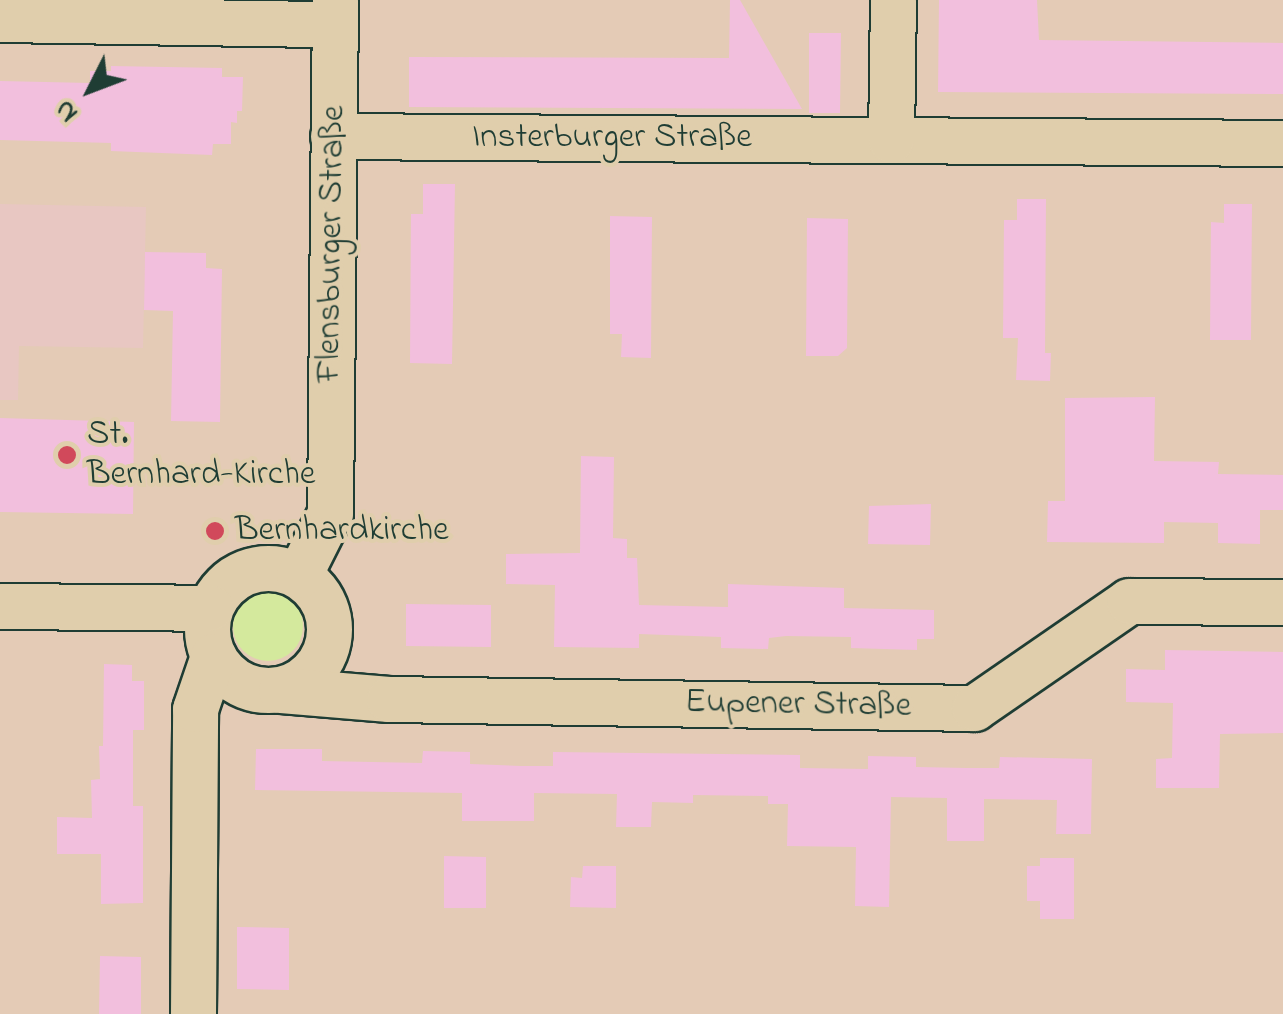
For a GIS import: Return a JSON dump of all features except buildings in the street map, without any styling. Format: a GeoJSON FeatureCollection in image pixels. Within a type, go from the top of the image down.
{"type":"FeatureCollection","features":[{"type":"Feature","properties":{"kind":"street"},"geometry":{"type":"LineString","coordinates":[[891,140],[893,0]]}},
{"type":"Feature","properties":{"kind":"street","name":"Flensburger Straße"},"geometry":{"type":"LineString","coordinates":[[0,19],[335,12],[330,513],[299,575]]}},
{"type":"Feature","properties":{"kind":"street","name":"Insterburger Straße"},"geometry":{"type":"LineString","coordinates":[[334,136],[1283,143]]}},
{"type":"Feature","properties":{"kind":"street"},"geometry":{"type":"LineString","coordinates":[[268,567],[299,575],[321,596],[330,624],[326,653],[308,677],[281,690],[254,689],[230,677],[213,656],[206,632],[210,608],[237,576],[268,567]]}},
{"type":"Feature","properties":{"kind":"street","name":"Eupener Straße"},"geometry":{"type":"LineString","coordinates":[[281,690],[389,699],[974,708],[1129,601],[1283,602]]}},
{"type":"Feature","properties":{"kind":"street"},"geometry":{"type":"LineString","coordinates":[[0,606],[210,608]]}},
{"type":"Feature","properties":{"kind":"street"},"geometry":{"type":"LineString","coordinates":[[193,1014],[195,709],[213,656]]}},
{"type":"Feature","properties":{"kind":"shaded area"},"geometry":{"type":"Polygon","coordinates":[[[0,204],[146,207],[143,348],[19,346],[18,400],[0,400],[0,204]]]}},
{"type":"Feature","properties":{"kind":"green space"},"geometry":{"type":"Polygon","coordinates":[[[268,591],[293,601],[303,626],[293,651],[268,661],[243,651],[233,626],[243,601],[268,591]]]}},
{"type":"Feature","properties":{"kind":"place","name":"St. Bernhard-Kirche"},"geometry":{"type":"Point","coordinates":[67,455]}},
{"type":"Feature","properties":{"kind":"place","name":"Bernhardkirche"},"geometry":{"type":"Point","coordinates":[215,531]}}]}
